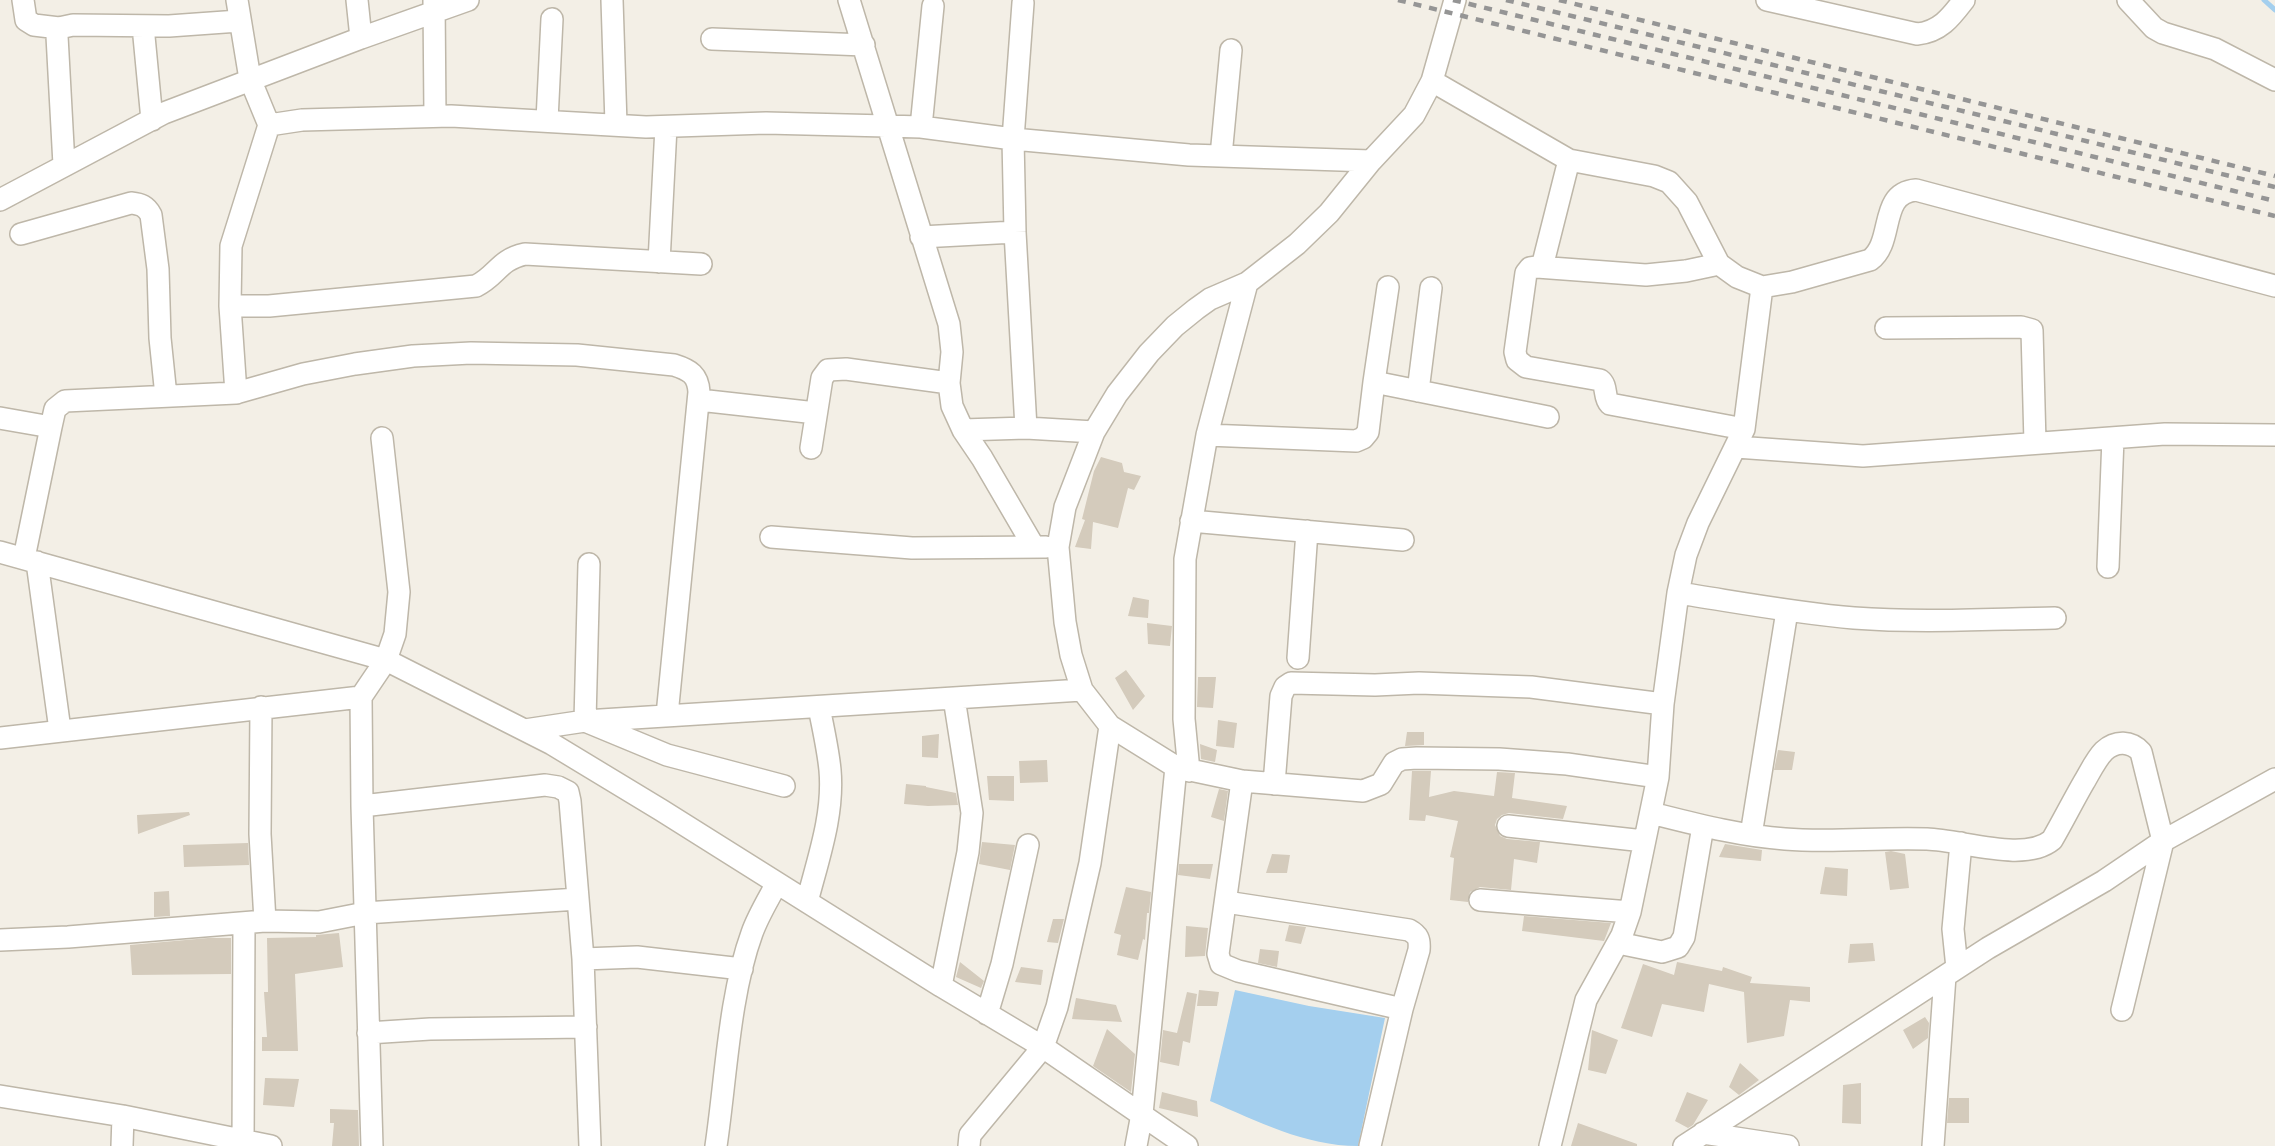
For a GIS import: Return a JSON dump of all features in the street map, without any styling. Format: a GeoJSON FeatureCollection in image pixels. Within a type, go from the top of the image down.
{"type":"FeatureCollection","features":[{"type":"Feature","properties":{"kind":"street"},"geometry":{"type":"LineString","coordinates":[[22,0],[26,20],[34,24],[59,28],[73,25],[143,26],[239,21]]}},
{"type":"Feature","properties":{"kind":"street"},"geometry":{"type":"LineString","coordinates":[[236,393],[230,306],[231,246],[269,124],[250,79],[237,0]]}},
{"type":"Feature","properties":{"kind":"street"},"geometry":{"type":"LineString","coordinates":[[357,0],[361,38]]}},
{"type":"Feature","properties":{"kind":"street"},"geometry":{"type":"LineString","coordinates":[[0,200],[152,120],[250,79],[361,38],[435,6],[468,0]]}},
{"type":"Feature","properties":{"kind":"street"},"geometry":{"type":"LineString","coordinates":[[612,0],[616,124]]}},
{"type":"Feature","properties":{"kind":"street"},"geometry":{"type":"LineString","coordinates":[[849,0],[886,126],[949,324],[952,352],[949,383],[951,406],[963,430],[1034,547]]}},
{"type":"Feature","properties":{"kind":"street"},"geometry":{"type":"LineString","coordinates":[[1455,0],[1432,81],[1414,115],[1371,161],[1329,213],[1297,244],[1247,283],[1210,300],[1175,326],[1149,354],[1118,394],[1094,432],[1065,507],[1058,547],[1065,622],[1071,655],[1082,690],[1110,726],[1183,769],[1242,781],[1363,791],[1381,784],[1394,763],[1402,759],[1417,758],[1499,759],[1567,764],[1658,777]]}},
{"type":"Feature","properties":{"kind":"street"},"geometry":{"type":"LineString","coordinates":[[1767,0],[1802,4],[1917,34],[1933,32],[1943,26],[1956,2]]}},
{"type":"Feature","properties":{"kind":"street"},"geometry":{"type":"LineString","coordinates":[[2127,0],[2154,28],[2163,33],[2215,49],[2275,80]]}},
{"type":"Feature","properties":{"kind":"street"},"geometry":{"type":"LineString","coordinates":[[1023,3],[1013,139],[1015,232],[1026,428]]}},
{"type":"Feature","properties":{"kind":"street"},"geometry":{"type":"LineString","coordinates":[[435,6],[435,116]]}},
{"type":"Feature","properties":{"kind":"street"},"geometry":{"type":"LineString","coordinates":[[921,127],[933,6]]}},
{"type":"Feature","properties":{"kind":"street"},"geometry":{"type":"LineString","coordinates":[[547,120],[552,19]]}},
{"type":"Feature","properties":{"kind":"street"},"geometry":{"type":"LineString","coordinates":[[143,26],[152,120]]}},
{"type":"Feature","properties":{"kind":"street"},"geometry":{"type":"LineString","coordinates":[[59,28],[57,36],[64,165]]}},
{"type":"Feature","properties":{"kind":"street"},"geometry":{"type":"LineString","coordinates":[[712,39],[864,45]]}},
{"type":"Feature","properties":{"kind":"street"},"geometry":{"type":"LineString","coordinates":[[1221,156],[1231,50]]}},
{"type":"Feature","properties":{"kind":"street"},"geometry":{"type":"LineString","coordinates":[[1432,81],[1569,160],[1654,176],[1669,182],[1688,202],[1719,264],[1737,277],[1762,287],[1792,282],[1870,260],[1879,254],[1892,207],[1897,198],[1905,191],[1916,190],[2275,286]]}},
{"type":"Feature","properties":{"kind":"street"},"geometry":{"type":"LineString","coordinates":[[269,124],[302,120],[435,116],[666,127],[766,123],[921,127],[1013,139],[1158,153],[1371,161]]}},
{"type":"Feature","properties":{"kind":"street"},"geometry":{"type":"LineString","coordinates":[[659,262],[666,127]]}},
{"type":"Feature","properties":{"kind":"street"},"geometry":{"type":"LineString","coordinates":[[1542,267],[1569,160]]}},
{"type":"Feature","properties":{"kind":"street"},"geometry":{"type":"LineString","coordinates":[[21,234],[130,203],[141,204],[147,209],[151,215],[158,268],[160,338],[166,396]]}},
{"type":"Feature","properties":{"kind":"street"},"geometry":{"type":"LineString","coordinates":[[921,237],[1015,232]]}},
{"type":"Feature","properties":{"kind":"street"},"geometry":{"type":"LineString","coordinates":[[230,306],[269,306],[476,286],[486,280],[503,262],[511,257],[525,254],[701,264]]}},
{"type":"Feature","properties":{"kind":"street"},"geometry":{"type":"LineString","coordinates":[[1719,264],[1686,271],[1646,275],[1530,268],[1526,273],[1515,352],[1517,360],[1523,365],[1600,380],[1605,387],[1607,400],[1613,405],[1740,438],[1863,456],[2165,434],[2275,435]]}},
{"type":"Feature","properties":{"kind":"street"},"geometry":{"type":"LineString","coordinates":[[1137,1146],[1183,769],[1185,560],[1207,435],[1247,283]]}},
{"type":"Feature","properties":{"kind":"street"},"geometry":{"type":"LineString","coordinates":[[1207,435],[1356,441],[1363,438],[1368,432],[1388,287]]}},
{"type":"Feature","properties":{"kind":"street"},"geometry":{"type":"LineString","coordinates":[[1550,1146],[1586,1000],[1618,943],[1630,912],[1658,777],[1664,704],[1678,592],[1686,555],[1698,523],[1740,438],[1762,287]]}},
{"type":"Feature","properties":{"kind":"street"},"geometry":{"type":"LineString","coordinates":[[1418,391],[1431,288]]}},
{"type":"Feature","properties":{"kind":"street"},"geometry":{"type":"LineString","coordinates":[[1886,328],[2021,327],[2032,330],[2035,443]]}},
{"type":"Feature","properties":{"kind":"street"},"geometry":{"type":"LineString","coordinates":[[60,730],[30,560],[55,409],[65,401],[236,393],[303,374],[355,364],[413,356],[471,353],[577,354],[675,365],[696,376],[699,383],[699,400],[667,715]]}},
{"type":"Feature","properties":{"kind":"street"},"geometry":{"type":"LineString","coordinates":[[811,448],[822,378],[828,370],[846,369],[949,383]]}},
{"type":"Feature","properties":{"kind":"street"},"geometry":{"type":"LineString","coordinates":[[1374,382],[1548,417]]}},
{"type":"Feature","properties":{"kind":"street"},"geometry":{"type":"LineString","coordinates":[[699,400],[816,413]]}},
{"type":"Feature","properties":{"kind":"street"},"geometry":{"type":"LineString","coordinates":[[0,418],[51,427]]}},
{"type":"Feature","properties":{"kind":"street"},"geometry":{"type":"LineString","coordinates":[[963,430],[1026,428],[1094,432]]}},
{"type":"Feature","properties":{"kind":"street"},"geometry":{"type":"LineString","coordinates":[[372,1146],[361,697],[386,660],[395,634],[399,592],[382,438]]}},
{"type":"Feature","properties":{"kind":"street"},"geometry":{"type":"LineString","coordinates":[[2109,567],[2113,438]]}},
{"type":"Feature","properties":{"kind":"street"},"geometry":{"type":"LineString","coordinates":[[1191,520],[1404,540]]}},
{"type":"Feature","properties":{"kind":"street"},"geometry":{"type":"LineString","coordinates":[[1298,658],[1307,531]]}},
{"type":"Feature","properties":{"kind":"street"},"geometry":{"type":"LineString","coordinates":[[771,537],[912,548],[1058,547]]}},
{"type":"Feature","properties":{"kind":"street"},"geometry":{"type":"LineString","coordinates":[[0,552],[386,660],[552,744],[661,810],[941,986],[1043,1047],[1187,1146]]}},
{"type":"Feature","properties":{"kind":"street"},"geometry":{"type":"LineString","coordinates":[[585,721],[589,564]]}},
{"type":"Feature","properties":{"kind":"street"},"geometry":{"type":"LineString","coordinates":[[1678,592],[1787,611],[1856,618],[1907,620],[2055,618]]}},
{"type":"Feature","properties":{"kind":"street"},"geometry":{"type":"LineString","coordinates":[[1751,835],[1787,611]]}},
{"type":"Feature","properties":{"kind":"street"},"geometry":{"type":"LineString","coordinates":[[1274,784],[1281,696],[1285,687],[1291,683],[1375,685],[1419,683],[1531,687],[1664,704]]}},
{"type":"Feature","properties":{"kind":"street"},"geometry":{"type":"LineString","coordinates":[[525,730],[585,721],[667,715],[1082,690]]}},
{"type":"Feature","properties":{"kind":"street"},"geometry":{"type":"LineString","coordinates":[[0,738],[361,697]]}},
{"type":"Feature","properties":{"kind":"street"},"geometry":{"type":"LineString","coordinates":[[941,986],[968,852],[972,813],[954,699]]}},
{"type":"Feature","properties":{"kind":"street"},"geometry":{"type":"LineString","coordinates":[[261,707],[260,834],[266,921]]}},
{"type":"Feature","properties":{"kind":"street"},"geometry":{"type":"LineString","coordinates":[[807,902],[823,841],[830,798],[830,771],[819,707]]}},
{"type":"Feature","properties":{"kind":"street"},"geometry":{"type":"LineString","coordinates":[[585,721],[667,755],[784,786]]}},
{"type":"Feature","properties":{"kind":"street"},"geometry":{"type":"LineString","coordinates":[[969,1146],[970,1135],[1043,1047],[1057,1008],[1090,862],[1110,726]]}},
{"type":"Feature","properties":{"kind":"street"},"geometry":{"type":"LineString","coordinates":[[1650,813],[1703,826],[1784,839],[1928,839],[2033,850],[2052,840],[2104,751],[2124,742],[2134,745],[2141,752],[2163,841],[2122,1010]]}},
{"type":"Feature","properties":{"kind":"street"},"geometry":{"type":"LineString","coordinates":[[1684,1146],[1951,972],[2104,881],[2163,841],[2275,779]]}},
{"type":"Feature","properties":{"kind":"street"},"geometry":{"type":"LineString","coordinates":[[1242,781],[1218,954],[1221,964],[1227,968],[1402,1009]]}},
{"type":"Feature","properties":{"kind":"street"},"geometry":{"type":"LineString","coordinates":[[362,806],[545,786],[558,787],[568,792],[583,959],[590,1146]]}},
{"type":"Feature","properties":{"kind":"street"},"geometry":{"type":"LineString","coordinates":[[1508,826],[1644,841]]}},
{"type":"Feature","properties":{"kind":"street"},"geometry":{"type":"LineString","coordinates":[[1618,943],[1662,952],[1678,947],[1684,937],[1703,826]]}},
{"type":"Feature","properties":{"kind":"street"},"geometry":{"type":"LineString","coordinates":[[1933,1146],[1951,972],[1961,843]]}},
{"type":"Feature","properties":{"kind":"street"},"geometry":{"type":"LineString","coordinates":[[987,1014],[1002,964],[1028,845]]}},
{"type":"Feature","properties":{"kind":"street"},"geometry":{"type":"LineString","coordinates":[[716,1146],[732,1023],[742,969],[755,924],[777,883]]}},
{"type":"Feature","properties":{"kind":"street"},"geometry":{"type":"LineString","coordinates":[[0,940],[266,921],[319,922],[366,913],[578,899]]}},
{"type":"Feature","properties":{"kind":"street"},"geometry":{"type":"LineString","coordinates":[[1480,900],[1630,912]]}},
{"type":"Feature","properties":{"kind":"street"},"geometry":{"type":"LineString","coordinates":[[1226,902],[1409,930],[1417,935],[1419,942],[1370,1146]]}},
{"type":"Feature","properties":{"kind":"street"},"geometry":{"type":"LineString","coordinates":[[243,1142],[244,924]]}},
{"type":"Feature","properties":{"kind":"street"},"geometry":{"type":"LineString","coordinates":[[583,959],[637,957],[742,969]]}},
{"type":"Feature","properties":{"kind":"street"},"geometry":{"type":"LineString","coordinates":[[368,1033],[430,1029],[586,1027]]}},
{"type":"Feature","properties":{"kind":"street"},"geometry":{"type":"LineString","coordinates":[[0,1096],[123,1116],[270,1146]]}},
{"type":"Feature","properties":{"kind":"street"},"geometry":{"type":"LineString","coordinates":[[122,1146],[123,1116]]}},
{"type":"Feature","properties":{"kind":"street"},"geometry":{"type":"LineString","coordinates":[[1703,1133],[1788,1146]]}},
{"type":"Feature","properties":{"kind":"water"},"geometry":{"type":"Polygon","coordinates":[[[1235,990],[1309,1006],[1385,1018],[1358,1146],[1338,1145],[1300,1137],[1210,1101],[1235,990]]]}},
{"type":"Feature","properties":{"kind":"building"},"geometry":{"type":"Polygon","coordinates":[[[1101,457],[1122,463],[1124,472],[1141,476],[1134,490],[1128,488],[1118,528],[1093,522],[1091,549],[1075,547],[1085,520],[1082,519],[1094,471],[1101,457]]]}},
{"type":"Feature","properties":{"kind":"building"},"geometry":{"type":"Polygon","coordinates":[[[1133,597],[1149,600],[1148,618],[1128,616],[1133,597]]]}},
{"type":"Feature","properties":{"kind":"building"},"geometry":{"type":"Polygon","coordinates":[[[1147,623],[1172,626],[1170,646],[1148,644],[1147,623]]]}},
{"type":"Feature","properties":{"kind":"building"},"geometry":{"type":"Polygon","coordinates":[[[1126,670],[1145,696],[1133,710],[1115,678],[1126,670]]]}},
{"type":"Feature","properties":{"kind":"building"},"geometry":{"type":"Polygon","coordinates":[[[1198,677],[1216,677],[1213,708],[1197,707],[1198,677]]]}},
{"type":"Feature","properties":{"kind":"building"},"geometry":{"type":"Polygon","coordinates":[[[1218,720],[1237,723],[1234,748],[1216,746],[1218,720]]]}},
{"type":"Feature","properties":{"kind":"building"},"geometry":{"type":"Polygon","coordinates":[[[1407,732],[1424,732],[1424,745],[1405,746],[1407,732]]]}},
{"type":"Feature","properties":{"kind":"building"},"geometry":{"type":"Polygon","coordinates":[[[939,734],[938,758],[922,757],[922,736],[939,734]]]}},
{"type":"Feature","properties":{"kind":"building"},"geometry":{"type":"Polygon","coordinates":[[[1200,744],[1217,750],[1215,762],[1201,759],[1200,744]]]}},
{"type":"Feature","properties":{"kind":"building"},"geometry":{"type":"Polygon","coordinates":[[[1778,750],[1795,752],[1792,770],[1774,770],[1778,750]]]}},
{"type":"Feature","properties":{"kind":"building"},"geometry":{"type":"Polygon","coordinates":[[[1047,760],[1048,782],[1020,783],[1019,761],[1047,760]]]}},
{"type":"Feature","properties":{"kind":"building"},"geometry":{"type":"Polygon","coordinates":[[[1412,771],[1431,771],[1429,797],[1454,791],[1494,796],[1497,772],[1515,773],[1512,798],[1567,806],[1563,819],[1509,813],[1497,819],[1495,825],[1500,836],[1507,839],[1540,842],[1537,863],[1514,859],[1511,890],[1480,887],[1470,892],[1468,902],[1450,900],[1454,858],[1450,857],[1458,821],[1426,815],[1425,821],[1409,820],[1412,771]]]}},
{"type":"Feature","properties":{"kind":"building"},"geometry":{"type":"Polygon","coordinates":[[[987,776],[1014,776],[1014,801],[989,800],[987,776]]]}},
{"type":"Feature","properties":{"kind":"building"},"geometry":{"type":"Polygon","coordinates":[[[906,784],[956,793],[958,805],[904,804],[906,784]]]}},
{"type":"Feature","properties":{"kind":"building"},"geometry":{"type":"Polygon","coordinates":[[[1219,789],[1228,791],[1224,821],[1211,817],[1219,789]]]}},
{"type":"Feature","properties":{"kind":"building"},"geometry":{"type":"Polygon","coordinates":[[[189,812],[190,815],[138,834],[137,815],[189,812]]]}},
{"type":"Feature","properties":{"kind":"building"},"geometry":{"type":"Polygon","coordinates":[[[982,842],[1015,845],[1010,870],[979,864],[982,842]]]}},
{"type":"Feature","properties":{"kind":"building"},"geometry":{"type":"Polygon","coordinates":[[[248,843],[249,865],[184,867],[183,845],[248,843]]]}},
{"type":"Feature","properties":{"kind":"building"},"geometry":{"type":"Polygon","coordinates":[[[1725,844],[1762,850],[1761,861],[1719,857],[1725,844]]]}},
{"type":"Feature","properties":{"kind":"building"},"geometry":{"type":"Polygon","coordinates":[[[1885,852],[1905,854],[1909,888],[1890,890],[1885,852]]]}},
{"type":"Feature","properties":{"kind":"building"},"geometry":{"type":"Polygon","coordinates":[[[1272,854],[1290,855],[1287,873],[1266,873],[1272,854]]]}},
{"type":"Feature","properties":{"kind":"building"},"geometry":{"type":"Polygon","coordinates":[[[1179,864],[1213,864],[1210,879],[1178,875],[1179,864]]]}},
{"type":"Feature","properties":{"kind":"building"},"geometry":{"type":"Polygon","coordinates":[[[1825,867],[1848,869],[1847,896],[1820,894],[1825,867]]]}},
{"type":"Feature","properties":{"kind":"building"},"geometry":{"type":"Polygon","coordinates":[[[1126,887],[1151,892],[1145,940],[1143,939],[1138,960],[1117,955],[1121,935],[1114,933],[1126,887]]]}},
{"type":"Feature","properties":{"kind":"building"},"geometry":{"type":"Polygon","coordinates":[[[169,891],[170,916],[154,917],[154,892],[169,891]]]}},
{"type":"Feature","properties":{"kind":"building"},"geometry":{"type":"Polygon","coordinates":[[[1524,916],[1611,923],[1604,941],[1522,931],[1524,916]]]}},
{"type":"Feature","properties":{"kind":"building"},"geometry":{"type":"Polygon","coordinates":[[[1053,919],[1064,919],[1058,943],[1047,942],[1053,919]]]}},
{"type":"Feature","properties":{"kind":"building"},"geometry":{"type":"Polygon","coordinates":[[[1289,925],[1306,927],[1301,944],[1285,941],[1289,925]]]}},
{"type":"Feature","properties":{"kind":"building"},"geometry":{"type":"Polygon","coordinates":[[[1186,926],[1208,928],[1205,956],[1185,957],[1186,926]]]}},
{"type":"Feature","properties":{"kind":"building"},"geometry":{"type":"Polygon","coordinates":[[[339,933],[343,967],[295,974],[298,1051],[262,1051],[262,1037],[267,1037],[264,992],[268,992],[267,938],[316,937],[316,935],[339,933]]]}},
{"type":"Feature","properties":{"kind":"building"},"geometry":{"type":"Polygon","coordinates":[[[231,938],[231,974],[132,975],[130,945],[231,938]]]}},
{"type":"Feature","properties":{"kind":"building"},"geometry":{"type":"Polygon","coordinates":[[[1873,943],[1875,961],[1848,963],[1850,944],[1873,943]]]}},
{"type":"Feature","properties":{"kind":"building"},"geometry":{"type":"Polygon","coordinates":[[[1260,949],[1279,951],[1277,967],[1258,963],[1260,949]]]}},
{"type":"Feature","properties":{"kind":"building"},"geometry":{"type":"Polygon","coordinates":[[[960,962],[984,981],[981,988],[956,977],[960,962]]]}},
{"type":"Feature","properties":{"kind":"building"},"geometry":{"type":"Polygon","coordinates":[[[1677,962],[1722,971],[1723,967],[1752,977],[1750,983],[1810,987],[1810,1002],[1790,1000],[1784,1036],[1747,1043],[1744,992],[1709,984],[1704,1012],[1662,1004],[1652,1037],[1621,1028],[1643,964],[1674,975],[1677,962]]]}},
{"type":"Feature","properties":{"kind":"building"},"geometry":{"type":"Polygon","coordinates":[[[1021,967],[1043,970],[1041,985],[1015,982],[1021,967]]]}},
{"type":"Feature","properties":{"kind":"building"},"geometry":{"type":"Polygon","coordinates":[[[1199,990],[1219,992],[1217,1006],[1197,1006],[1199,990]]]}},
{"type":"Feature","properties":{"kind":"building"},"geometry":{"type":"Polygon","coordinates":[[[1187,992],[1197,994],[1190,1043],[1183,1041],[1179,1066],[1160,1062],[1163,1030],[1177,1033],[1187,992]]]}},
{"type":"Feature","properties":{"kind":"building"},"geometry":{"type":"Polygon","coordinates":[[[1076,998],[1116,1005],[1122,1022],[1072,1019],[1076,998]]]}},
{"type":"Feature","properties":{"kind":"building"},"geometry":{"type":"Polygon","coordinates":[[[1925,1017],[1929,1023],[1928,1038],[1913,1049],[1903,1030],[1925,1017]]]}},
{"type":"Feature","properties":{"kind":"building"},"geometry":{"type":"Polygon","coordinates":[[[1107,1029],[1135,1054],[1131,1092],[1093,1066],[1107,1029]]]}},
{"type":"Feature","properties":{"kind":"building"},"geometry":{"type":"Polygon","coordinates":[[[1592,1030],[1618,1040],[1606,1074],[1588,1070],[1592,1030]]]}},
{"type":"Feature","properties":{"kind":"building"},"geometry":{"type":"Polygon","coordinates":[[[1740,1063],[1759,1080],[1739,1095],[1729,1087],[1740,1063]]]}},
{"type":"Feature","properties":{"kind":"building"},"geometry":{"type":"Polygon","coordinates":[[[265,1078],[299,1079],[294,1107],[263,1105],[265,1078]]]}},
{"type":"Feature","properties":{"kind":"building"},"geometry":{"type":"Polygon","coordinates":[[[1861,1083],[1861,1124],[1842,1123],[1843,1085],[1861,1083]]]}},
{"type":"Feature","properties":{"kind":"building"},"geometry":{"type":"Polygon","coordinates":[[[1162,1092],[1197,1101],[1198,1117],[1159,1108],[1162,1092]]]}},
{"type":"Feature","properties":{"kind":"building"},"geometry":{"type":"Polygon","coordinates":[[[1687,1092],[1708,1100],[1693,1125],[1688,1128],[1675,1121],[1687,1092]]]}},
{"type":"Feature","properties":{"kind":"building"},"geometry":{"type":"Polygon","coordinates":[[[1949,1098],[1969,1098],[1969,1123],[1947,1123],[1949,1098]]]}},
{"type":"Feature","properties":{"kind":"building"},"geometry":{"type":"Polygon","coordinates":[[[330,1109],[358,1110],[359,1146],[332,1146],[334,1123],[330,1123],[330,1109]]]}},
{"type":"Feature","properties":{"kind":"building"},"geometry":{"type":"Polygon","coordinates":[[[1578,1123],[1637,1144],[1637,1146],[1571,1146],[1578,1123]]]}},
{"type":"Feature","properties":{"kind":"waterway"},"geometry":{"type":"LineString","coordinates":[[2264,0],[2275,10]]}},
{"type":"Feature","properties":{"kind":"railway"},"geometry":{"type":"LineString","coordinates":[[1398,0],[2275,216]]}},
{"type":"Feature","properties":{"kind":"railway"},"geometry":{"type":"LineString","coordinates":[[1453,0],[2275,201]]}},
{"type":"Feature","properties":{"kind":"railway"},"geometry":{"type":"LineString","coordinates":[[1506,0],[2275,187]]}},
{"type":"Feature","properties":{"kind":"railway"},"geometry":{"type":"LineString","coordinates":[[1559,0],[2275,176]]}}]}
